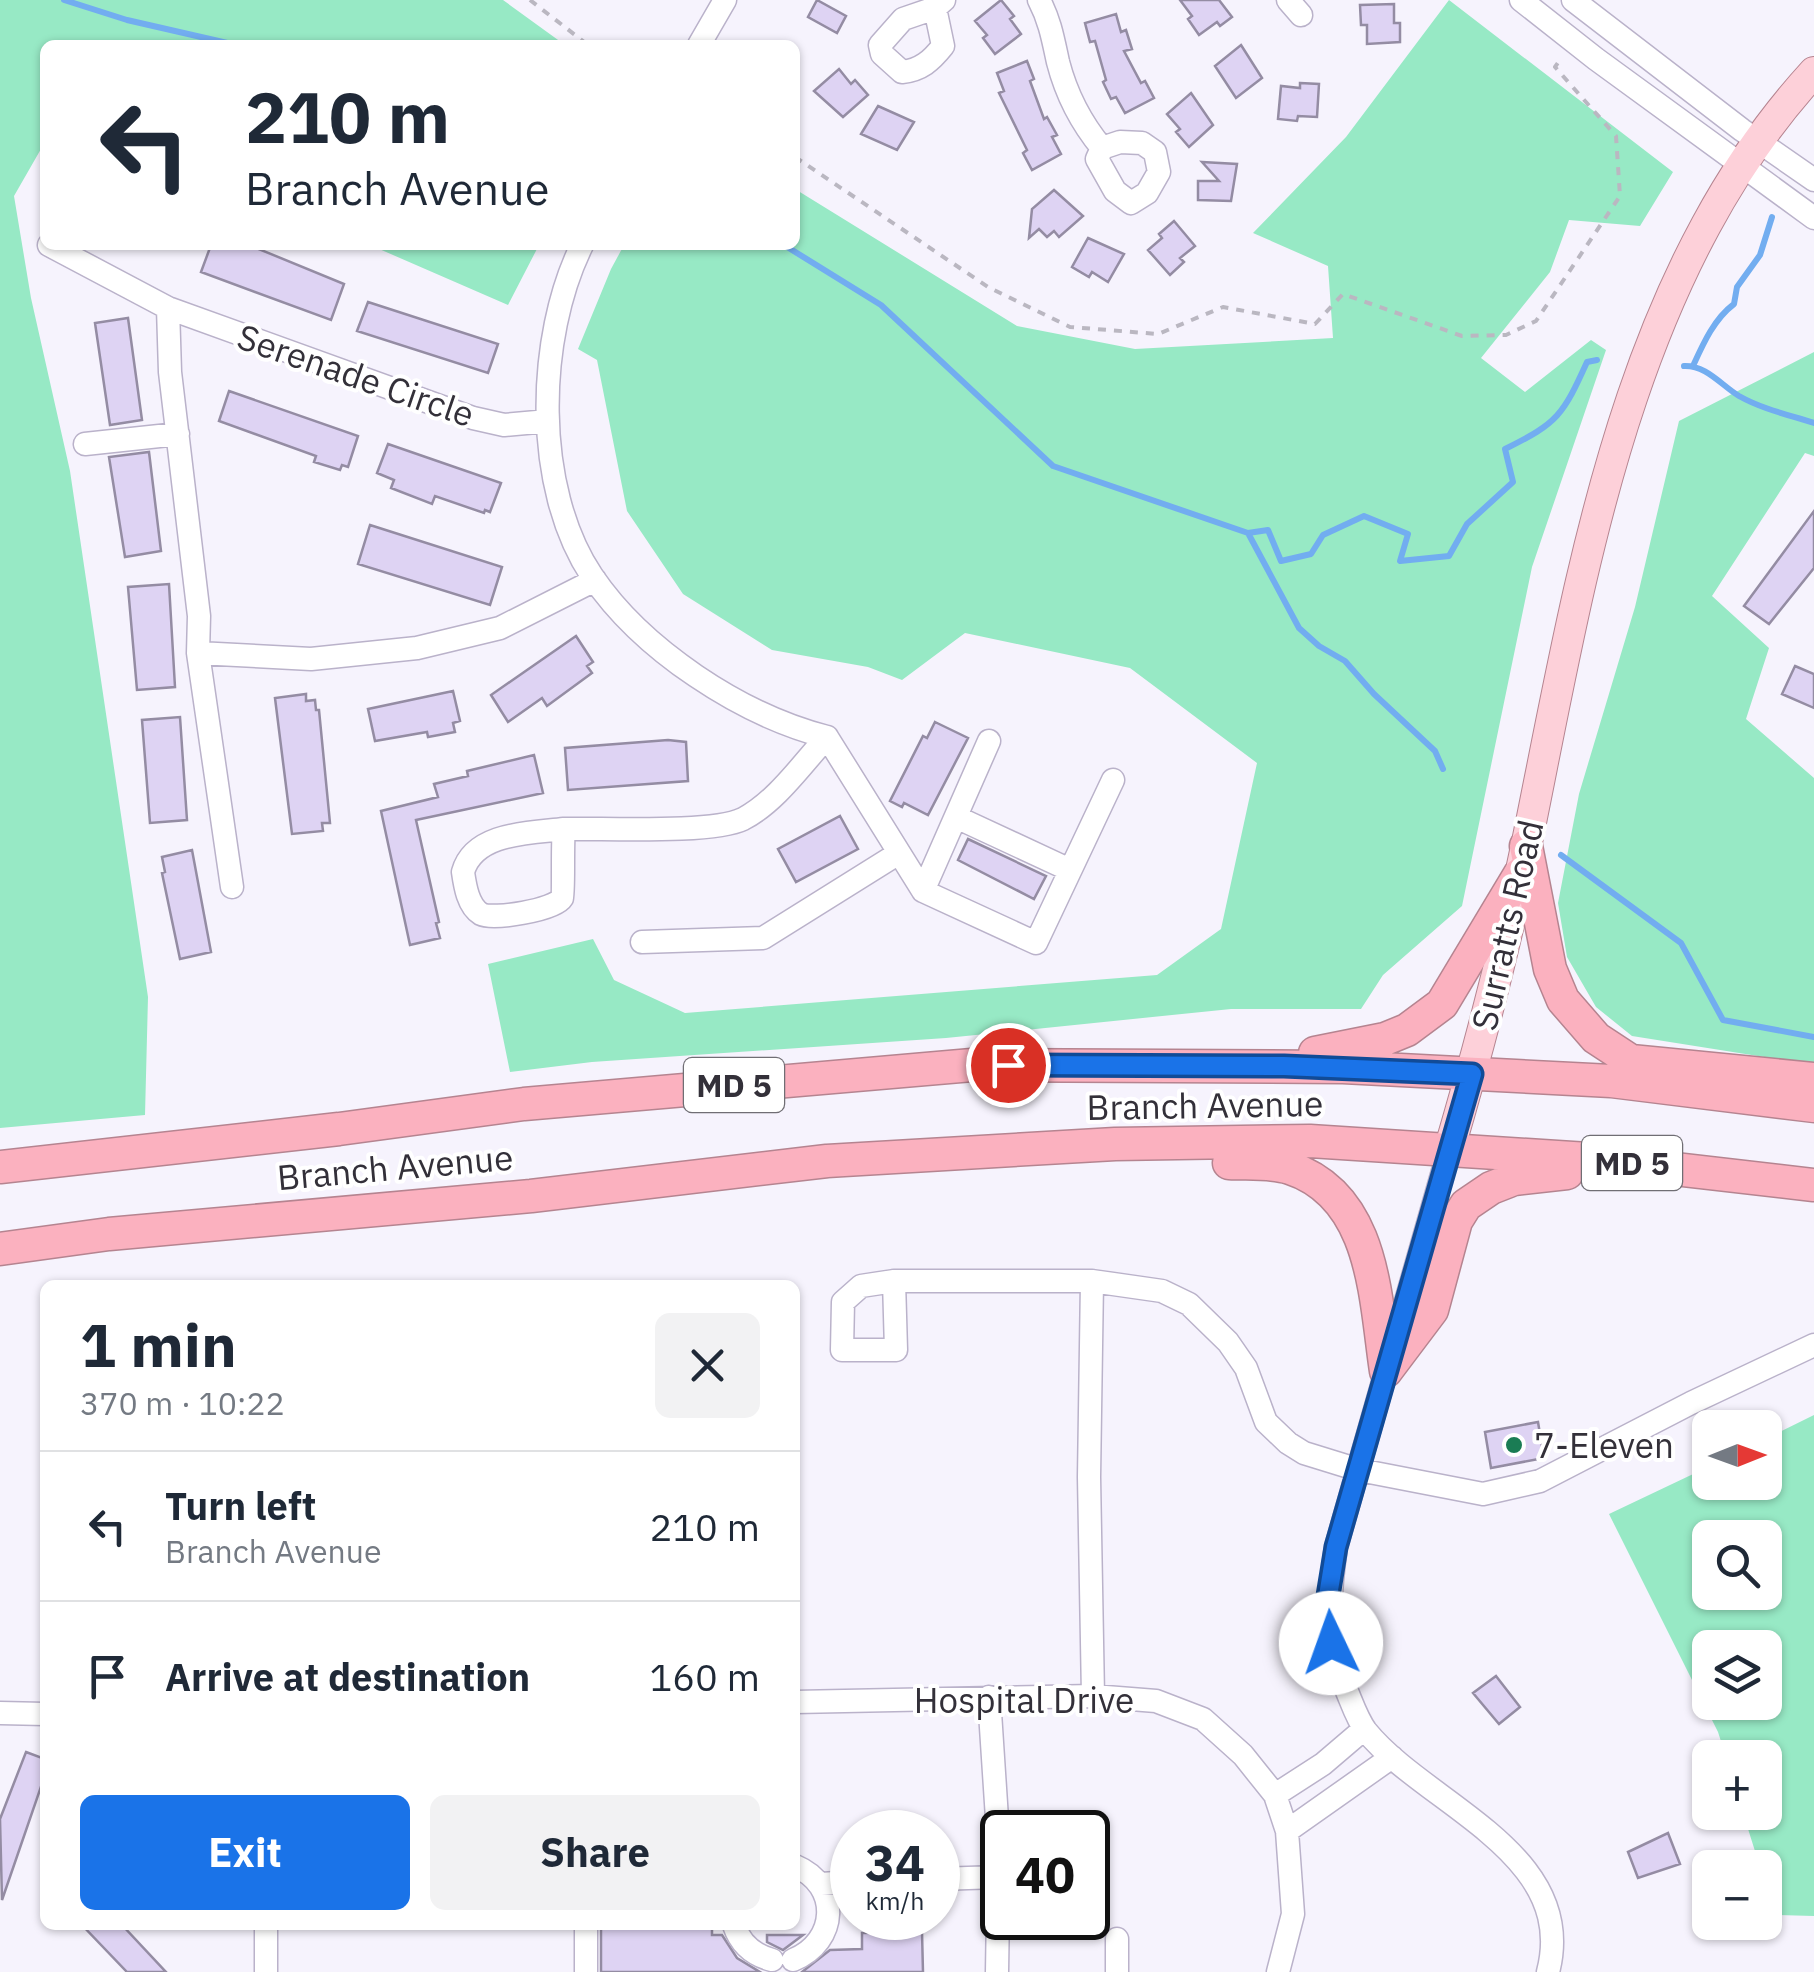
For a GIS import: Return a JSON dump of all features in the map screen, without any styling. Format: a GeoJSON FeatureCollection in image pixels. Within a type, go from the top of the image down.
{"type":"FeatureCollection","features":[{"type":"Feature","properties":{"kind":"highway"},"geometry":{"type":"LineString","coordinates":[[1256,1065],[1385,1039],[1427,1017],[1452,992],[1523,860]]}},
{"type":"Feature","properties":{"kind":"highway"},"geometry":{"type":"LineString","coordinates":[[1523,860],[1550,969],[1562,1000],[1596,1038],[1632,1061],[1814,1078]]}},
{"type":"Feature","properties":{"kind":"highway","name":"Branch Avenue"},"geometry":{"type":"LineString","coordinates":[[0,1167],[524,1104],[972,1065],[1256,1065],[1472,1074],[1611,1082],[1814,1106]]}},
{"type":"Feature","properties":{"kind":"highway","name":"Branch Avenue"},"geometry":{"type":"LineString","coordinates":[[0,1249],[220,1223],[531,1196],[828,1160],[1115,1144],[1310,1141],[1672,1167],[1814,1185]]}},
{"type":"Feature","properties":{"kind":"highway"},"geometry":{"type":"LineString","coordinates":[[1115,1144],[1139,1163],[1271,1164],[1291,1168],[1320,1183],[1350,1216],[1368,1251],[1386,1371]]}},
{"type":"Feature","properties":{"kind":"highway"},"geometry":{"type":"LineString","coordinates":[[1386,1371],[1432,1310],[1456,1221],[1477,1196],[1514,1179],[1536,1175],[1672,1167]]}},
{"type":"Feature","properties":{"kind":"main road","name":"Surratts Road"},"geometry":{"type":"LineString","coordinates":[[1449,1150],[1472,1074],[1523,860],[1578,600],[1632,402],[1684,262],[1742,167],[1814,72]]}},
{"type":"Feature","properties":{"kind":"street"},"geometry":{"type":"LineString","coordinates":[[702,40],[725,0]]}},
{"type":"Feature","properties":{"kind":"street"},"geometry":{"type":"LineString","coordinates":[[1040,0],[1050,21],[1058,63],[1069,92],[1087,130],[1102,148]]}},
{"type":"Feature","properties":{"kind":"street"},"geometry":{"type":"LineString","coordinates":[[1521,0],[1814,218]]}},
{"type":"Feature","properties":{"kind":"street"},"geometry":{"type":"LineString","coordinates":[[1573,0],[1742,130],[1814,180]]}},
{"type":"Feature","properties":{"kind":"street","name":"Serenade Circle"},"geometry":{"type":"LineString","coordinates":[[58,250],[168,308],[473,418],[504,425],[548,421]]}},
{"type":"Feature","properties":{"kind":"street"},"geometry":{"type":"LineString","coordinates":[[580,250],[553,336],[546,381],[548,421],[562,504],[576,546],[614,605],[684,667],[778,724],[826,737],[923,891],[1036,944],[1113,780]]}},
{"type":"Feature","properties":{"kind":"street"},"geometry":{"type":"LineString","coordinates":[[168,308],[170,372],[199,616],[198,652],[232,887]]}},
{"type":"Feature","properties":{"kind":"street"},"geometry":{"type":"LineString","coordinates":[[85,444],[178,434]]}},
{"type":"Feature","properties":{"kind":"street"},"geometry":{"type":"LineString","coordinates":[[198,652],[311,659],[418,648],[500,628],[595,580]]}},
{"type":"Feature","properties":{"kind":"street"},"geometry":{"type":"LineString","coordinates":[[564,828],[560,863],[564,890],[560,901],[550,907],[504,916],[485,916],[474,908],[463,872],[475,853],[505,836],[564,828],[714,826],[743,818],[773,796],[826,737]]}},
{"type":"Feature","properties":{"kind":"street"},"geometry":{"type":"LineString","coordinates":[[923,891],[990,741]]}},
{"type":"Feature","properties":{"kind":"street"},"geometry":{"type":"LineString","coordinates":[[956,816],[1070,870]]}},
{"type":"Feature","properties":{"kind":"street"},"geometry":{"type":"LineString","coordinates":[[642,942],[762,938],[899,852]]}},
{"type":"Feature","properties":{"kind":"street","name":"Surratts Road"},"geometry":{"type":"LineString","coordinates":[[1449,1150],[1336,1547],[1328,1596],[1331,1643],[1364,1729],[1392,1758],[1497,1840],[1546,1899],[1552,1922],[1548,1972]]}},
{"type":"Feature","properties":{"kind":"street"},"geometry":{"type":"LineString","coordinates":[[894,1281],[1092,1281],[1162,1291],[1189,1304],[1238,1355],[1258,1406],[1274,1431],[1304,1454],[1359,1470],[1483,1494],[1540,1481],[1814,1345]]}},
{"type":"Feature","properties":{"kind":"street"},"geometry":{"type":"LineString","coordinates":[[1092,1281],[1089,1477],[1093,1696]]}},
{"type":"Feature","properties":{"kind":"street","name":"Hospital Drive"},"geometry":{"type":"LineString","coordinates":[[800,1702],[1093,1696],[1156,1701],[1203,1719],[1243,1755],[1275,1795],[1287,1831],[1292,1914],[1278,1972]]}},
{"type":"Feature","properties":{"kind":"street"},"geometry":{"type":"LineString","coordinates":[[989,1698],[995,1810]]}},
{"type":"Feature","properties":{"kind":"street"},"geometry":{"type":"LineString","coordinates":[[0,1713],[40,1714]]}},
{"type":"Feature","properties":{"kind":"street"},"geometry":{"type":"LineString","coordinates":[[1275,1795],[1323,1764],[1364,1729]]}},
{"type":"Feature","properties":{"kind":"street"},"geometry":{"type":"LineString","coordinates":[[1287,1831],[1392,1758]]}},
{"type":"Feature","properties":{"kind":"street"},"geometry":{"type":"LineString","coordinates":[[736,1930],[752,1952],[782,1960],[815,1948],[828,1924],[830,1910],[821,1884],[800,1868]]}},
{"type":"Feature","properties":{"kind":"street"},"geometry":{"type":"LineString","coordinates":[[821,1884],[830,1883]]}},
{"type":"Feature","properties":{"kind":"street"},"geometry":{"type":"LineString","coordinates":[[266,1930],[266,1972]]}},
{"type":"Feature","properties":{"kind":"street"},"geometry":{"type":"LineString","coordinates":[[586,1930],[586,1972]]}},
{"type":"Feature","properties":{"kind":"street"},"geometry":{"type":"LineString","coordinates":[[1117,1939],[1117,1972]]}},
{"type":"Feature","properties":{"kind":"street"},"geometry":{"type":"LineString","coordinates":[[998,1940],[998,1972]]}},
{"type":"Feature","properties":{"kind":"path"},"geometry":{"type":"LineString","coordinates":[[530,0],[582,40]]}},
{"type":"Feature","properties":{"kind":"path"},"geometry":{"type":"LineString","coordinates":[[800,160],[988,287],[1070,326],[1158,334],[1223,307],[1315,324],[1343,294],[1462,336],[1506,335],[1536,321],[1620,196],[1616,136],[1555,68],[1573,42]]}},
{"type":"Feature","properties":{"kind":"green space"},"geometry":{"type":"Polygon","coordinates":[[[0,0],[503,0],[558,40],[40,40],[40,151],[14,196],[31,298],[70,471],[148,997],[145,1115],[0,1128],[0,0]]]}},
{"type":"Feature","properties":{"kind":"green space"},"geometry":{"type":"Polygon","coordinates":[[[1449,0],[1673,172],[1640,226],[1569,220],[1550,272],[1481,358],[1525,392],[1591,340],[1606,350],[1532,567],[1462,906],[1383,975],[1361,1009],[1231,1009],[946,1038],[592,1062],[510,1072],[488,964],[593,939],[614,980],[685,1013],[1157,975],[1221,929],[1257,763],[1130,668],[965,633],[902,680],[868,667],[772,650],[683,594],[627,511],[597,360],[578,349],[621,250],[800,250],[800,192],[1017,326],[1135,349],[1333,338],[1328,266],[1253,233],[1346,137],[1449,0]]]}},
{"type":"Feature","properties":{"kind":"green space"},"geometry":{"type":"Polygon","coordinates":[[[382,250],[536,250],[508,305],[382,250]]]}},
{"type":"Feature","properties":{"kind":"green space"},"geometry":{"type":"Polygon","coordinates":[[[1814,352],[1814,456],[1805,453],[1712,596],[1769,648],[1746,719],[1814,778],[1814,1065],[1632,1036],[1596,1007],[1567,957],[1558,903],[1579,794],[1635,607],[1679,421],[1814,352]]]}},
{"type":"Feature","properties":{"kind":"green space"},"geometry":{"type":"Polygon","coordinates":[[[1814,1415],[1814,1916],[1782,1915],[1782,1850],[1755,1850],[1748,1830],[1782,1830],[1782,1740],[1721,1740],[1712,1720],[1782,1720],[1782,1630],[1692,1630],[1692,1680],[1609,1514],[1692,1475],[1692,1500],[1782,1500],[1782,1431],[1814,1415]]]}},
{"type":"Feature","properties":{"kind":"building"},"geometry":{"type":"Polygon","coordinates":[[[817,0],[846,16],[837,33],[808,17],[817,0]]]}},
{"type":"Feature","properties":{"kind":"building"},"geometry":{"type":"Polygon","coordinates":[[[1001,0],[1014,16],[1010,19],[1021,34],[995,54],[983,38],[987,35],[975,21],[1001,0]]]}},
{"type":"Feature","properties":{"kind":"building"},"geometry":{"type":"Polygon","coordinates":[[[1180,0],[1219,0],[1232,17],[1199,35],[1180,0]]]}},
{"type":"Feature","properties":{"kind":"building"},"geometry":{"type":"Polygon","coordinates":[[[1394,4],[1400,42],[1367,44],[1367,25],[1361,25],[1360,5],[1394,4]]]}},
{"type":"Feature","properties":{"kind":"building"},"geometry":{"type":"Polygon","coordinates":[[[1116,14],[1132,49],[1124,51],[1154,98],[1125,113],[1116,97],[1111,99],[1103,82],[1106,80],[1095,41],[1090,42],[1085,23],[1116,14]]]}},
{"type":"Feature","properties":{"kind":"building"},"geometry":{"type":"Polygon","coordinates":[[[1241,45],[1262,78],[1236,98],[1215,66],[1241,45]]]}},
{"type":"Feature","properties":{"kind":"building"},"geometry":{"type":"Polygon","coordinates":[[[1027,61],[1034,79],[1030,81],[1044,119],[1047,117],[1057,135],[1052,137],[1061,154],[1032,170],[1023,153],[1027,150],[999,93],[1004,91],[997,73],[1027,61]]]}},
{"type":"Feature","properties":{"kind":"building"},"geometry":{"type":"Polygon","coordinates":[[[839,69],[851,84],[855,80],[868,95],[843,117],[814,91],[839,69]]]}},
{"type":"Feature","properties":{"kind":"building"},"geometry":{"type":"Polygon","coordinates":[[[1300,83],[1319,84],[1317,117],[1278,119],[1281,86],[1300,88],[1300,83]]]}},
{"type":"Feature","properties":{"kind":"building"},"geometry":{"type":"Polygon","coordinates":[[[1191,93],[1213,125],[1189,147],[1167,114],[1191,93]]]}},
{"type":"Feature","properties":{"kind":"building"},"geometry":{"type":"Polygon","coordinates":[[[878,106],[914,122],[897,150],[861,134],[878,106]]]}},
{"type":"Feature","properties":{"kind":"building"},"geometry":{"type":"Polygon","coordinates":[[[1202,162],[1237,164],[1231,201],[1198,200],[1198,181],[1219,181],[1202,162]]]}},
{"type":"Feature","properties":{"kind":"building"},"geometry":{"type":"Polygon","coordinates":[[[1054,190],[1083,216],[1059,237],[1054,231],[1047,237],[1039,229],[1029,238],[1032,209],[1054,190]]]}},
{"type":"Feature","properties":{"kind":"building"},"geometry":{"type":"Polygon","coordinates":[[[1174,221],[1195,246],[1180,258],[1184,262],[1170,275],[1148,250],[1174,221]]]}},
{"type":"Feature","properties":{"kind":"building"},"geometry":{"type":"Polygon","coordinates":[[[1088,238],[1124,254],[1108,282],[1092,272],[1089,277],[1072,267],[1088,238]]]}},
{"type":"Feature","properties":{"kind":"building"},"geometry":{"type":"Polygon","coordinates":[[[209,250],[261,250],[344,284],[331,320],[201,272],[209,250]]]}},
{"type":"Feature","properties":{"kind":"building"},"geometry":{"type":"Polygon","coordinates":[[[368,302],[498,344],[488,373],[357,331],[368,302]]]}},
{"type":"Feature","properties":{"kind":"building"},"geometry":{"type":"Polygon","coordinates":[[[128,318],[142,420],[110,425],[95,323],[128,318]]]}},
{"type":"Feature","properties":{"kind":"building"},"geometry":{"type":"Polygon","coordinates":[[[229,391],[358,436],[348,467],[342,465],[340,470],[314,462],[316,456],[219,421],[229,391]]]}},
{"type":"Feature","properties":{"kind":"building"},"geometry":{"type":"Polygon","coordinates":[[[388,444],[501,483],[490,512],[435,496],[432,504],[391,488],[394,480],[377,473],[388,444]]]}},
{"type":"Feature","properties":{"kind":"building"},"geometry":{"type":"Polygon","coordinates":[[[149,452],[161,551],[125,557],[109,457],[149,452]]]}},
{"type":"Feature","properties":{"kind":"building"},"geometry":{"type":"Polygon","coordinates":[[[1814,511],[1814,568],[1769,624],[1744,606],[1814,511]]]}},
{"type":"Feature","properties":{"kind":"building"},"geometry":{"type":"Polygon","coordinates":[[[370,525],[502,567],[490,605],[358,564],[370,525]]]}},
{"type":"Feature","properties":{"kind":"building"},"geometry":{"type":"Polygon","coordinates":[[[169,584],[175,687],[137,690],[128,587],[169,584]]]}},
{"type":"Feature","properties":{"kind":"building"},"geometry":{"type":"Polygon","coordinates":[[[576,636],[593,662],[587,666],[592,673],[547,706],[542,698],[508,722],[491,695],[576,636]]]}},
{"type":"Feature","properties":{"kind":"building"},"geometry":{"type":"Polygon","coordinates":[[[1795,666],[1814,674],[1814,708],[1782,694],[1795,666]]]}},
{"type":"Feature","properties":{"kind":"building"},"geometry":{"type":"Polygon","coordinates":[[[453,691],[460,721],[453,723],[455,732],[428,737],[427,732],[375,741],[368,709],[453,691]]]}},
{"type":"Feature","properties":{"kind":"building"},"geometry":{"type":"Polygon","coordinates":[[[306,694],[306,701],[315,700],[319,710],[330,823],[322,823],[323,831],[292,834],[275,698],[306,694]]]}},
{"type":"Feature","properties":{"kind":"building"},"geometry":{"type":"Polygon","coordinates":[[[180,717],[187,820],[150,823],[142,720],[180,717]]]}},
{"type":"Feature","properties":{"kind":"building"},"geometry":{"type":"Polygon","coordinates":[[[935,722],[968,738],[928,815],[890,801],[923,736],[927,738],[935,722]]]}},
{"type":"Feature","properties":{"kind":"building"},"geometry":{"type":"Polygon","coordinates":[[[686,742],[688,781],[568,790],[565,748],[686,742]]]}},
{"type":"Feature","properties":{"kind":"building"},"geometry":{"type":"Polygon","coordinates":[[[534,755],[543,793],[416,820],[440,938],[410,945],[381,811],[438,797],[434,784],[468,776],[467,771],[534,755]]]}},
{"type":"Feature","properties":{"kind":"building"},"geometry":{"type":"Polygon","coordinates":[[[840,816],[858,849],[796,882],[778,849],[840,816]]]}},
{"type":"Feature","properties":{"kind":"building"},"geometry":{"type":"Polygon","coordinates":[[[968,839],[1046,876],[1034,899],[958,860],[968,839]]]}},
{"type":"Feature","properties":{"kind":"building"},"geometry":{"type":"Polygon","coordinates":[[[192,850],[211,952],[180,959],[162,857],[192,850]]]}},
{"type":"Feature","properties":{"kind":"building","name":"7-Eleven"},"geometry":{"type":"Polygon","coordinates":[[[1538,1422],[1544,1458],[1491,1468],[1485,1432],[1538,1422]]]}},
{"type":"Feature","properties":{"kind":"building"},"geometry":{"type":"Polygon","coordinates":[[[1496,1676],[1520,1707],[1499,1724],[1473,1693],[1496,1676]]]}},
{"type":"Feature","properties":{"kind":"building"},"geometry":{"type":"Polygon","coordinates":[[[26,1752],[40,1757],[40,1790],[2,1900],[0,1819],[26,1752]]]}},
{"type":"Feature","properties":{"kind":"building"},"geometry":{"type":"Polygon","coordinates":[[[1668,1833],[1680,1864],[1638,1878],[1628,1852],[1668,1833]]]}},
{"type":"Feature","properties":{"kind":"building"},"geometry":{"type":"Polygon","coordinates":[[[87,1930],[127,1930],[166,1972],[127,1972],[87,1930]]]}},
{"type":"Feature","properties":{"kind":"building"},"geometry":{"type":"Polygon","coordinates":[[[601,1930],[712,1930],[712,1935],[722,1935],[737,1958],[760,1972],[601,1972],[601,1930]]]}},
{"type":"Feature","properties":{"kind":"building"},"geometry":{"type":"Polygon","coordinates":[[[767,1935],[803,1935],[783,1950],[767,1942],[767,1935]]]}},
{"type":"Feature","properties":{"kind":"building"},"geometry":{"type":"Polygon","coordinates":[[[862,1940],[922,1940],[923,1972],[802,1972],[830,1950],[862,1949],[862,1940]]]}},
{"type":"Feature","properties":{"kind":"waterway"},"geometry":{"type":"LineString","coordinates":[[64,0],[127,20],[214,40]]}},
{"type":"Feature","properties":{"kind":"waterway"},"geometry":{"type":"LineString","coordinates":[[1693,366],[1715,324],[1734,304],[1737,287],[1760,255],[1772,217]]}},
{"type":"Feature","properties":{"kind":"waterway"},"geometry":{"type":"LineString","coordinates":[[792,250],[881,305],[1053,466],[1248,533],[1299,628],[1345,661],[1435,751],[1443,769]]}},
{"type":"Feature","properties":{"kind":"waterway"},"geometry":{"type":"LineString","coordinates":[[1248,533],[1268,530],[1281,561],[1311,554],[1323,535],[1364,516],[1408,534],[1400,561],[1449,556],[1467,524],[1513,482],[1505,449],[1557,416],[1587,362],[1597,360]]}},
{"type":"Feature","properties":{"kind":"waterway"},"geometry":{"type":"LineString","coordinates":[[1684,366],[1706,372],[1757,405],[1814,423]]}},
{"type":"Feature","properties":{"kind":"waterway"},"geometry":{"type":"LineString","coordinates":[[1561,855],[1681,943],[1723,1020],[1814,1037]]}},
{"type":"Feature","properties":{"kind":"place","name":"7-Eleven"},"geometry":{"type":"Point","coordinates":[1514,1445]}},
{"type":"Feature","properties":{"kind":"route"},"geometry":{"type":"LineString","coordinates":[[1008,1065],[1343,1067],[1472,1074],[1336,1547],[1328,1596],[1331,1643]]}}]}
